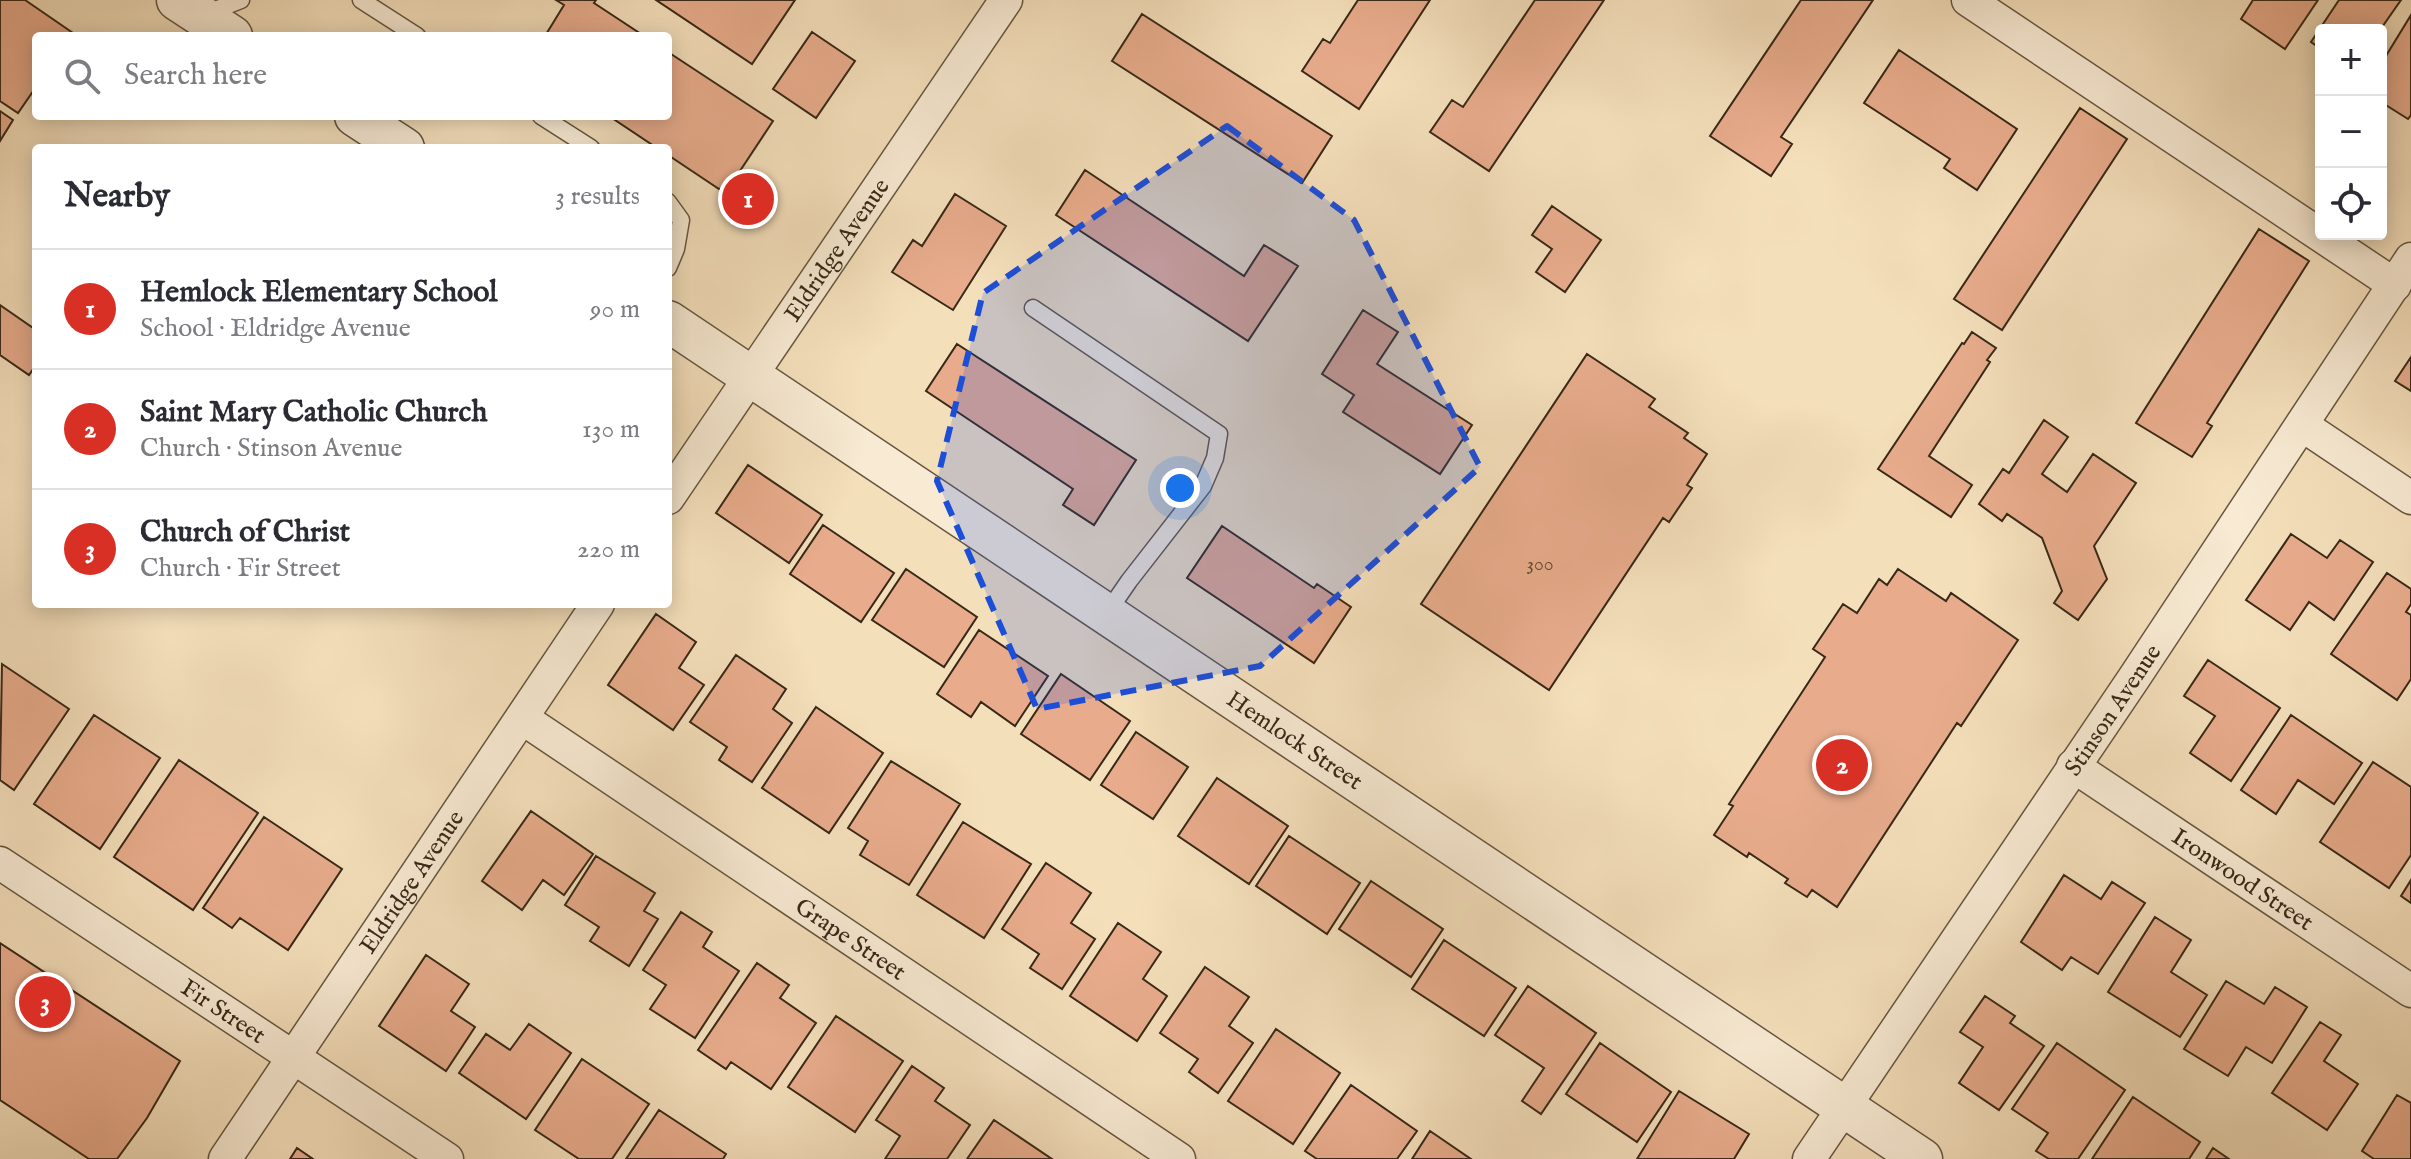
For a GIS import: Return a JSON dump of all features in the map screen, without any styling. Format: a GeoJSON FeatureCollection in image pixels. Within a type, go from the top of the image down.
{"type":"FeatureCollection","features":[{"type":"Feature","properties":{"kind":"street","name":"Eldridge Avenue"},"geometry":{"type":"LineString","coordinates":[[672,492],[1006,0]]}},
{"type":"Feature","properties":{"kind":"street"},"geometry":{"type":"LineString","coordinates":[[1968,0],[2403,272]]}},
{"type":"Feature","properties":{"kind":"street"},"geometry":{"type":"LineString","coordinates":[[361,120],[398,144]]}},
{"type":"Feature","properties":{"kind":"street","name":"Stinson Avenue"},"geometry":{"type":"LineString","coordinates":[[1809,1159],[2403,272]]}},
{"type":"Feature","properties":{"kind":"street","name":"Hemlock Street"},"geometry":{"type":"LineString","coordinates":[[672,324],[1922,1159]]}},
{"type":"Feature","properties":{"kind":"street"},"geometry":{"type":"LineString","coordinates":[[2302,425],[2411,498]]}},
{"type":"Feature","properties":{"kind":"street","name":"Eldridge Avenue"},"geometry":{"type":"LineString","coordinates":[[225,1159],[595,608]]}},
{"type":"Feature","properties":{"kind":"street","name":"Grape Street"},"geometry":{"type":"LineString","coordinates":[[522,718],[1179,1159]]}},
{"type":"Feature","properties":{"kind":"street","name":"Ironwood Street"},"geometry":{"type":"LineString","coordinates":[[2073,766],[2411,991]]}},
{"type":"Feature","properties":{"kind":"street","name":"Fir Street"},"geometry":{"type":"LineString","coordinates":[[0,863],[447,1159]]}},
{"type":"Feature","properties":{"kind":"lane"},"geometry":{"type":"LineString","coordinates":[[203,17],[241,0]]}},
{"type":"Feature","properties":{"kind":"lane"},"geometry":{"type":"LineString","coordinates":[[361,0],[411,32]]}},
{"type":"Feature","properties":{"kind":"lane"},"geometry":{"type":"LineString","coordinates":[[547,120],[585,144]]}},
{"type":"Feature","properties":{"kind":"lane"},"geometry":{"type":"LineString","coordinates":[[672,208],[681,220],[672,258]]}},
{"type":"Feature","properties":{"kind":"lane"},"geometry":{"type":"LineString","coordinates":[[1033,308],[1219,434],[1215,458],[1203,486],[1107,613]]}},
{"type":"Feature","properties":{"kind":"highlighted area"},"geometry":{"type":"Polygon","coordinates":[[[1227,126],[1354,220],[1480,467],[1260,666],[1037,709],[937,481],[983,293],[1227,126]]]}},
{"type":"Feature","properties":{"kind":"building"},"geometry":{"type":"Polygon","coordinates":[[[0,0],[25,0],[72,32],[32,32],[32,93],[18,113],[0,101],[0,0]]]}},
{"type":"Feature","properties":{"kind":"building"},"geometry":{"type":"Polygon","coordinates":[[[556,0],[596,0],[594,3],[638,32],[547,32],[564,5],[556,0]]]}},
{"type":"Feature","properties":{"kind":"building"},"geometry":{"type":"Polygon","coordinates":[[[656,0],[795,0],[752,64],[656,0]]]}},
{"type":"Feature","properties":{"kind":"building"},"geometry":{"type":"Polygon","coordinates":[[[1358,0],[1430,0],[1359,109],[1302,71],[1323,39],[1330,43],[1358,0]]]}},
{"type":"Feature","properties":{"kind":"building"},"geometry":{"type":"Polygon","coordinates":[[[1535,0],[1604,0],[1489,171],[1430,132],[1452,100],[1463,107],[1535,0]]]}},
{"type":"Feature","properties":{"kind":"building"},"geometry":{"type":"Polygon","coordinates":[[[1801,0],[1873,0],[1781,137],[1792,144],[1771,176],[1710,136],[1801,0]]]}},
{"type":"Feature","properties":{"kind":"building"},"geometry":{"type":"Polygon","coordinates":[[[2253,0],[2318,0],[2285,49],[2241,19],[2253,0]]]}},
{"type":"Feature","properties":{"kind":"building"},"geometry":{"type":"Polygon","coordinates":[[[2339,0],[2401,0],[2384,24],[2323,24],[2339,0]]]}},
{"type":"Feature","properties":{"kind":"building"},"geometry":{"type":"Polygon","coordinates":[[[1142,14],[1332,136],[1302,183],[1112,61],[1142,14]]]}},
{"type":"Feature","properties":{"kind":"building"},"geometry":{"type":"Polygon","coordinates":[[[2411,15],[2411,115],[2408,119],[2387,106],[2387,54],[2411,15]]]}},
{"type":"Feature","properties":{"kind":"building"},"geometry":{"type":"Polygon","coordinates":[[[812,32],[855,61],[816,118],[773,89],[812,32]]]}},
{"type":"Feature","properties":{"kind":"building"},"geometry":{"type":"Polygon","coordinates":[[[1899,50],[2017,129],[1977,190],[1944,168],[1950,159],[1864,103],[1899,50]]]}},
{"type":"Feature","properties":{"kind":"building"},"geometry":{"type":"Polygon","coordinates":[[[672,55],[773,121],[734,180],[719,189],[672,158],[672,144],[651,144],[615,120],[672,120],[672,55]]]}},
{"type":"Feature","properties":{"kind":"building"},"geometry":{"type":"Polygon","coordinates":[[[2080,108],[2127,139],[2002,330],[1954,299],[2080,108]]]}},
{"type":"Feature","properties":{"kind":"building"},"geometry":{"type":"Polygon","coordinates":[[[0,111],[13,120],[0,141],[0,111]]]}},
{"type":"Feature","properties":{"kind":"building"},"geometry":{"type":"Polygon","coordinates":[[[1085,170],[1244,276],[1264,245],[1298,266],[1248,341],[1056,215],[1085,170]]]}},
{"type":"Feature","properties":{"kind":"building"},"geometry":{"type":"Polygon","coordinates":[[[955,194],[1006,226],[953,310],[892,272],[913,240],[922,246],[955,194]]]}},
{"type":"Feature","properties":{"kind":"building"},"geometry":{"type":"Polygon","coordinates":[[[1552,206],[1601,240],[1565,292],[1536,272],[1552,249],[1532,235],[1552,206]]]}},
{"type":"Feature","properties":{"kind":"building"},"geometry":{"type":"Polygon","coordinates":[[[2259,229],[2309,261],[2207,423],[2212,426],[2192,457],[2136,423],[2259,229]]]}},
{"type":"Feature","properties":{"kind":"building"},"geometry":{"type":"Polygon","coordinates":[[[0,305],[32,327],[32,371],[29,375],[0,355],[0,305]]]}},
{"type":"Feature","properties":{"kind":"building"},"geometry":{"type":"Polygon","coordinates":[[[1363,310],[1398,332],[1377,364],[1472,425],[1440,474],[1343,412],[1354,395],[1322,374],[1363,310]]]}},
{"type":"Feature","properties":{"kind":"building"},"geometry":{"type":"Polygon","coordinates":[[[1972,332],[1996,348],[1929,456],[1972,485],[1951,517],[1878,469],[1972,332]]]}},
{"type":"Feature","properties":{"kind":"building"},"geometry":{"type":"Polygon","coordinates":[[[957,344],[1136,460],[1094,525],[1063,505],[1073,489],[926,391],[957,344]]]}},
{"type":"Feature","properties":{"kind":"building"},"geometry":{"type":"Polygon","coordinates":[[[1587,354],[1655,399],[1649,407],[1688,433],[1684,438],[1707,454],[1687,485],[1692,488],[1669,522],[1663,518],[1549,690],[1421,604],[1587,354]]]}},
{"type":"Feature","properties":{"kind":"building"},"geometry":{"type":"Polygon","coordinates":[[[2411,357],[2411,391],[2395,381],[2411,357]]]}},
{"type":"Feature","properties":{"kind":"building"},"geometry":{"type":"Polygon","coordinates":[[[2044,420],[2068,437],[2042,474],[2067,492],[2093,454],[2136,483],[2094,546],[2107,579],[2078,620],[2054,603],[2062,591],[2042,538],[2007,514],[2002,521],[1979,504],[2003,469],[2009,473],[2044,420]]]}},
{"type":"Feature","properties":{"kind":"building"},"geometry":{"type":"Polygon","coordinates":[[[748,465],[822,515],[789,563],[716,513],[748,465]]]}},
{"type":"Feature","properties":{"kind":"building"},"geometry":{"type":"Polygon","coordinates":[[[823,525],[894,573],[861,622],[790,574],[823,525]]]}},
{"type":"Feature","properties":{"kind":"building"},"geometry":{"type":"Polygon","coordinates":[[[1222,526],[1314,588],[1317,584],[1351,607],[1314,663],[1187,578],[1222,526]]]}},
{"type":"Feature","properties":{"kind":"building"},"geometry":{"type":"Polygon","coordinates":[[[2291,534],[2327,558],[2340,540],[2373,562],[2334,620],[2309,602],[2290,630],[2246,600],[2291,534]]]}},
{"type":"Feature","properties":{"kind":"building"},"geometry":{"type":"Polygon","coordinates":[[[906,569],[977,617],[944,667],[872,620],[906,569]]]}},
{"type":"Feature","properties":{"kind":"building"},"geometry":{"type":"Polygon","coordinates":[[[1898,569],[1946,601],[1951,593],[2018,640],[1961,726],[1957,723],[1837,907],[1812,890],[1807,897],[1785,883],[1788,879],[1749,853],[1747,857],[1714,835],[1733,806],[1729,804],[1825,657],[1813,649],[1843,604],[1857,613],[1879,579],[1887,585],[1898,569]]]}},
{"type":"Feature","properties":{"kind":"building"},"geometry":{"type":"Polygon","coordinates":[[[2387,573],[2411,589],[2411,604],[2406,612],[2411,615],[2411,679],[2397,700],[2331,654],[2387,573]]]}},
{"type":"Feature","properties":{"kind":"building"},"geometry":{"type":"Polygon","coordinates":[[[656,614],[696,642],[679,668],[704,685],[673,730],[608,685],[656,614]]]}},
{"type":"Feature","properties":{"kind":"building"},"geometry":{"type":"Polygon","coordinates":[[[979,630],[1048,676],[1015,726],[981,702],[971,717],[937,694],[979,630]]]}},
{"type":"Feature","properties":{"kind":"building"},"geometry":{"type":"Polygon","coordinates":[[[736,655],[786,689],[773,709],[792,723],[752,782],[719,760],[727,747],[690,722],[736,655]]]}},
{"type":"Feature","properties":{"kind":"building"},"geometry":{"type":"Polygon","coordinates":[[[2208,660],[2280,708],[2231,781],[2190,753],[2215,716],[2184,696],[2208,660]]]}},
{"type":"Feature","properties":{"kind":"building"},"geometry":{"type":"Polygon","coordinates":[[[2,664],[69,709],[14,790],[0,780],[2,664]]]}},
{"type":"Feature","properties":{"kind":"building"},"geometry":{"type":"Polygon","coordinates":[[[1061,674],[1130,721],[1090,780],[1021,734],[1061,674]]]}},
{"type":"Feature","properties":{"kind":"building"},"geometry":{"type":"Polygon","coordinates":[[[816,707],[883,753],[829,833],[762,788],[816,707]]]}},
{"type":"Feature","properties":{"kind":"building"},"geometry":{"type":"Polygon","coordinates":[[[94,715],[160,758],[100,849],[34,804],[94,715]]]}},
{"type":"Feature","properties":{"kind":"building"},"geometry":{"type":"Polygon","coordinates":[[[2291,715],[2362,763],[2334,804],[2298,780],[2276,814],[2241,790],[2291,715]]]}},
{"type":"Feature","properties":{"kind":"building"},"geometry":{"type":"Polygon","coordinates":[[[1136,732],[1188,767],[1153,819],[1101,785],[1136,732]]]}},
{"type":"Feature","properties":{"kind":"building"},"geometry":{"type":"Polygon","coordinates":[[[179,760],[258,813],[193,910],[114,857],[179,760]]]}},
{"type":"Feature","properties":{"kind":"building"},"geometry":{"type":"Polygon","coordinates":[[[891,761],[960,804],[909,885],[860,855],[868,841],[848,828],[891,761]]]}},
{"type":"Feature","properties":{"kind":"building"},"geometry":{"type":"Polygon","coordinates":[[[2373,762],[2411,787],[2411,855],[2389,888],[2320,842],[2373,762]]]}},
{"type":"Feature","properties":{"kind":"building"},"geometry":{"type":"Polygon","coordinates":[[[1217,778],[1288,826],[1249,884],[1178,836],[1217,778]]]}},
{"type":"Feature","properties":{"kind":"building"},"geometry":{"type":"Polygon","coordinates":[[[531,811],[593,854],[564,895],[543,880],[522,910],[482,881],[531,811]]]}},
{"type":"Feature","properties":{"kind":"building"},"geometry":{"type":"Polygon","coordinates":[[[264,817],[342,869],[288,950],[240,918],[232,928],[203,908],[264,817]]]}},
{"type":"Feature","properties":{"kind":"building"},"geometry":{"type":"Polygon","coordinates":[[[963,822],[1031,864],[984,938],[917,895],[963,822]]]}},
{"type":"Feature","properties":{"kind":"building"},"geometry":{"type":"Polygon","coordinates":[[[1289,836],[1360,883],[1327,934],[1256,886],[1289,836]]]}},
{"type":"Feature","properties":{"kind":"building"},"geometry":{"type":"Polygon","coordinates":[[[596,856],[655,893],[644,911],[658,919],[629,966],[590,941],[599,927],[565,905],[596,856]]]}},
{"type":"Feature","properties":{"kind":"building"},"geometry":{"type":"Polygon","coordinates":[[[1046,863],[1091,893],[1071,923],[1095,939],[1062,989],[1030,968],[1039,954],[1002,929],[1046,863]]]}},
{"type":"Feature","properties":{"kind":"building"},"geometry":{"type":"Polygon","coordinates":[[[2064,875],[2101,899],[2112,882],[2145,903],[2098,974],[2071,957],[2062,970],[2021,942],[2064,875]]]}},
{"type":"Feature","properties":{"kind":"building"},"geometry":{"type":"Polygon","coordinates":[[[2411,880],[2411,903],[2401,896],[2411,880]]]}},
{"type":"Feature","properties":{"kind":"building"},"geometry":{"type":"Polygon","coordinates":[[[1371,881],[1443,929],[1411,977],[1339,929],[1371,881]]]}},
{"type":"Feature","properties":{"kind":"building"},"geometry":{"type":"Polygon","coordinates":[[[681,912],[712,932],[703,947],[739,971],[695,1038],[650,1009],[666,985],[643,970],[681,912]]]}},
{"type":"Feature","properties":{"kind":"building"},"geometry":{"type":"Polygon","coordinates":[[[2155,917],[2191,940],[2171,972],[2207,995],[2180,1037],[2108,992],[2155,917]]]}},
{"type":"Feature","properties":{"kind":"building"},"geometry":{"type":"Polygon","coordinates":[[[1118,923],[1161,952],[1143,979],[1167,996],[1137,1041],[1070,996],[1118,923]]]}},
{"type":"Feature","properties":{"kind":"building"},"geometry":{"type":"Polygon","coordinates":[[[1444,940],[1516,988],[1484,1036],[1412,989],[1444,940]]]}},
{"type":"Feature","properties":{"kind":"building"},"geometry":{"type":"Polygon","coordinates":[[[0,943],[180,1061],[147,1118],[117,1159],[89,1159],[0,1100],[0,943]]]}},
{"type":"Feature","properties":{"kind":"building"},"geometry":{"type":"Polygon","coordinates":[[[426,955],[469,984],[451,1011],[475,1027],[446,1071],[379,1026],[426,955]]]}},
{"type":"Feature","properties":{"kind":"building"},"geometry":{"type":"Polygon","coordinates":[[[757,963],[789,985],[780,998],[816,1023],[771,1089],[731,1062],[726,1069],[698,1050],[757,963]]]}},
{"type":"Feature","properties":{"kind":"building"},"geometry":{"type":"Polygon","coordinates":[[[1205,967],[1249,997],[1229,1026],[1253,1043],[1218,1093],[1189,1072],[1198,1059],[1160,1033],[1205,967]]]}},
{"type":"Feature","properties":{"kind":"building"},"geometry":{"type":"Polygon","coordinates":[[[2226,981],[2264,1004],[2275,987],[2307,1007],[2272,1063],[2246,1047],[2228,1076],[2184,1049],[2226,981]]]}},
{"type":"Feature","properties":{"kind":"building"},"geometry":{"type":"Polygon","coordinates":[[[1528,986],[1596,1033],[1541,1114],[1522,1101],[1544,1068],[1495,1035],[1528,986]]]}},
{"type":"Feature","properties":{"kind":"building"},"geometry":{"type":"Polygon","coordinates":[[[1985,996],[2015,1016],[2010,1023],[2044,1046],[1999,1110],[1959,1083],[1983,1047],[1960,1032],[1985,996]]]}},
{"type":"Feature","properties":{"kind":"building"},"geometry":{"type":"Polygon","coordinates":[[[836,1016],[903,1061],[855,1132],[788,1087],[836,1016]]]}},
{"type":"Feature","properties":{"kind":"building"},"geometry":{"type":"Polygon","coordinates":[[[2320,1022],[2341,1035],[2324,1061],[2358,1084],[2327,1130],[2272,1093],[2320,1022]]]}},
{"type":"Feature","properties":{"kind":"building"},"geometry":{"type":"Polygon","coordinates":[[[529,1024],[571,1053],[526,1119],[459,1073],[486,1034],[510,1050],[529,1024]]]}},
{"type":"Feature","properties":{"kind":"building"},"geometry":{"type":"Polygon","coordinates":[[[1276,1029],[1340,1073],[1293,1144],[1228,1101],[1276,1029]]]}},
{"type":"Feature","properties":{"kind":"building"},"geometry":{"type":"Polygon","coordinates":[[[1600,1043],[1671,1092],[1637,1142],[1566,1094],[1600,1043]]]}},
{"type":"Feature","properties":{"kind":"building"},"geometry":{"type":"Polygon","coordinates":[[[2057,1043],[2125,1090],[2078,1159],[2049,1159],[2036,1151],[2048,1133],[2012,1109],[2057,1043]]]}},
{"type":"Feature","properties":{"kind":"building"},"geometry":{"type":"Polygon","coordinates":[[[582,1059],[649,1104],[612,1159],[579,1159],[535,1130],[582,1059]]]}},
{"type":"Feature","properties":{"kind":"building"},"geometry":{"type":"Polygon","coordinates":[[[912,1066],[944,1088],[935,1101],[970,1125],[947,1159],[885,1159],[900,1136],[876,1120],[912,1066]]]}},
{"type":"Feature","properties":{"kind":"building"},"geometry":{"type":"Polygon","coordinates":[[[1351,1085],[1417,1131],[1397,1159],[1317,1159],[1305,1151],[1351,1085]]]}},
{"type":"Feature","properties":{"kind":"building"},"geometry":{"type":"Polygon","coordinates":[[[1679,1091],[1749,1134],[1734,1159],[1637,1159],[1679,1091]]]}},
{"type":"Feature","properties":{"kind":"building"},"geometry":{"type":"Polygon","coordinates":[[[2397,1095],[2411,1103],[2411,1159],[2374,1159],[2362,1151],[2397,1095]]]}},
{"type":"Feature","properties":{"kind":"building"},"geometry":{"type":"Polygon","coordinates":[[[2133,1097],[2200,1142],[2189,1159],[2092,1159],[2133,1097]]]}},
{"type":"Feature","properties":{"kind":"building"},"geometry":{"type":"Polygon","coordinates":[[[659,1110],[726,1154],[723,1159],[626,1159],[659,1110]]]}},
{"type":"Feature","properties":{"kind":"building"},"geometry":{"type":"Polygon","coordinates":[[[994,1120],[1052,1159],[967,1159],[994,1120]]]}},
{"type":"Feature","properties":{"kind":"building"},"geometry":{"type":"Polygon","coordinates":[[[1430,1131],[1471,1159],[1412,1159],[1430,1131]]]}},
{"type":"Feature","properties":{"kind":"building"},"geometry":{"type":"Polygon","coordinates":[[[297,1148],[313,1159],[290,1159],[297,1148]]]}},
{"type":"Feature","properties":{"kind":"building"},"geometry":{"type":"Polygon","coordinates":[[[2213,1148],[2229,1159],[2206,1159],[2213,1148]]]}},
{"type":"Feature","properties":{"kind":"place","name":"Hemlock Elementary School"},"geometry":{"type":"Point","coordinates":[748,199]}},
{"type":"Feature","properties":{"kind":"place","name":"Saint Mary Catholic Church"},"geometry":{"type":"Point","coordinates":[1842,765]}},
{"type":"Feature","properties":{"kind":"place","name":"Church of Christ"},"geometry":{"type":"Point","coordinates":[45,1002]}}]}
